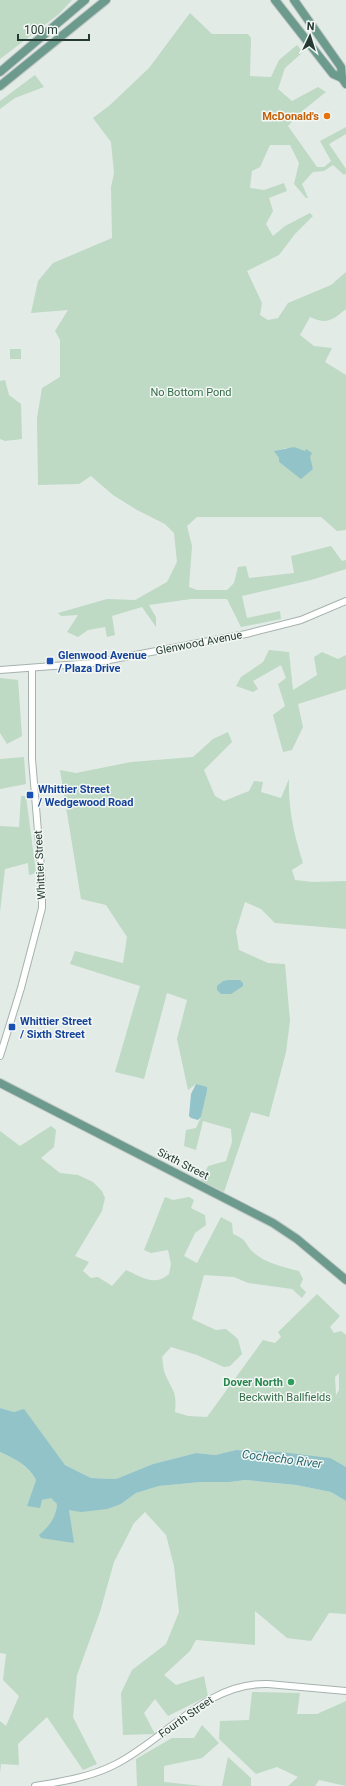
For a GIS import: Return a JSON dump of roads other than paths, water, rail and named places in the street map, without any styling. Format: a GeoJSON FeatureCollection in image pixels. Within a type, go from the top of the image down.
{"type":"FeatureCollection","features":[{"type":"Feature","properties":{"kind":"main road"},"geometry":{"type":"LineString","coordinates":[[0,72],[85,0]]}},
{"type":"Feature","properties":{"kind":"main road"},"geometry":{"type":"LineString","coordinates":[[0,86],[106,0]]}},
{"type":"Feature","properties":{"kind":"main road"},"geometry":{"type":"LineString","coordinates":[[275,0],[333,74],[344,81]]}},
{"type":"Feature","properties":{"kind":"main road"},"geometry":{"type":"LineString","coordinates":[[294,0],[341,67],[344,81]]}},
{"type":"Feature","properties":{"kind":"main road","name":"Sixth Street"},"geometry":{"type":"LineString","coordinates":[[0,1083],[273,1223],[297,1239],[346,1280]]}},
{"type":"Feature","properties":{"kind":"street","name":"Glenwood Avenue"},"geometry":{"type":"LineString","coordinates":[[0,670],[32,669],[123,658],[246,634],[301,620],[346,601]]}},
{"type":"Feature","properties":{"kind":"street","name":"Whittier Street"},"geometry":{"type":"LineString","coordinates":[[0,1056],[21,988],[42,908],[42,880],[32,752],[32,669]]}},
{"type":"Feature","properties":{"kind":"street","name":"Fourth Street"},"geometry":{"type":"LineString","coordinates":[[34,1786],[86,1775],[116,1765],[213,1698],[238,1687],[258,1683],[346,1691]]}},
{"type":"Feature","properties":{"kind":"water"},"geometry":{"type":"Polygon","coordinates":[[[294,447],[305,451],[306,449],[312,453],[310,457],[313,469],[301,479],[279,462],[279,458],[274,451],[294,447]]]}},
{"type":"Feature","properties":{"kind":"water"},"geometry":{"type":"Polygon","coordinates":[[[240,980],[243,983],[243,986],[231,994],[221,994],[217,990],[217,986],[223,981],[240,980]]]}},
{"type":"Feature","properties":{"kind":"water"},"geometry":{"type":"Polygon","coordinates":[[[196,1084],[207,1087],[201,1117],[198,1120],[189,1116],[191,1094],[196,1084]]]}},
{"type":"Feature","properties":{"kind":"water","name":"Cochecho River"},"geometry":{"type":"Polygon","coordinates":[[[0,1408],[14,1412],[24,1409],[65,1465],[91,1478],[116,1479],[153,1464],[196,1453],[215,1455],[236,1450],[280,1452],[330,1458],[346,1467],[346,1501],[331,1492],[296,1485],[245,1480],[159,1486],[136,1493],[121,1504],[107,1509],[81,1512],[69,1510],[74,1543],[41,1538],[39,1535],[52,1521],[57,1504],[51,1498],[42,1500],[40,1508],[27,1506],[36,1480],[25,1466],[0,1452],[0,1408]]]}},
{"type":"Feature","properties":{"kind":"place","name":"McDonald's"},"geometry":{"type":"Point","coordinates":[327,116]}},
{"type":"Feature","properties":{"kind":"place","name":"Glenwood Avenue / Plaza Drive"},"geometry":{"type":"Point","coordinates":[50,661]}},
{"type":"Feature","properties":{"kind":"place","name":"Whittier Street / Wedgewood Road"},"geometry":{"type":"Point","coordinates":[30,795]}},
{"type":"Feature","properties":{"kind":"place","name":"Whittier Street / Sixth Street"},"geometry":{"type":"Point","coordinates":[12,1027]}},
{"type":"Feature","properties":{"kind":"place","name":"Dover North"},"geometry":{"type":"Point","coordinates":[291,1382]}},
{"type":"Feature","properties":{"kind":"park label","name":"No Bottom Pond"},"geometry":{"type":"Point","coordinates":[191,392]}},
{"type":"Feature","properties":{"kind":"park label","name":"Beckwith Ballfields"},"geometry":{"type":"Point","coordinates":[285,1397]}}]}
